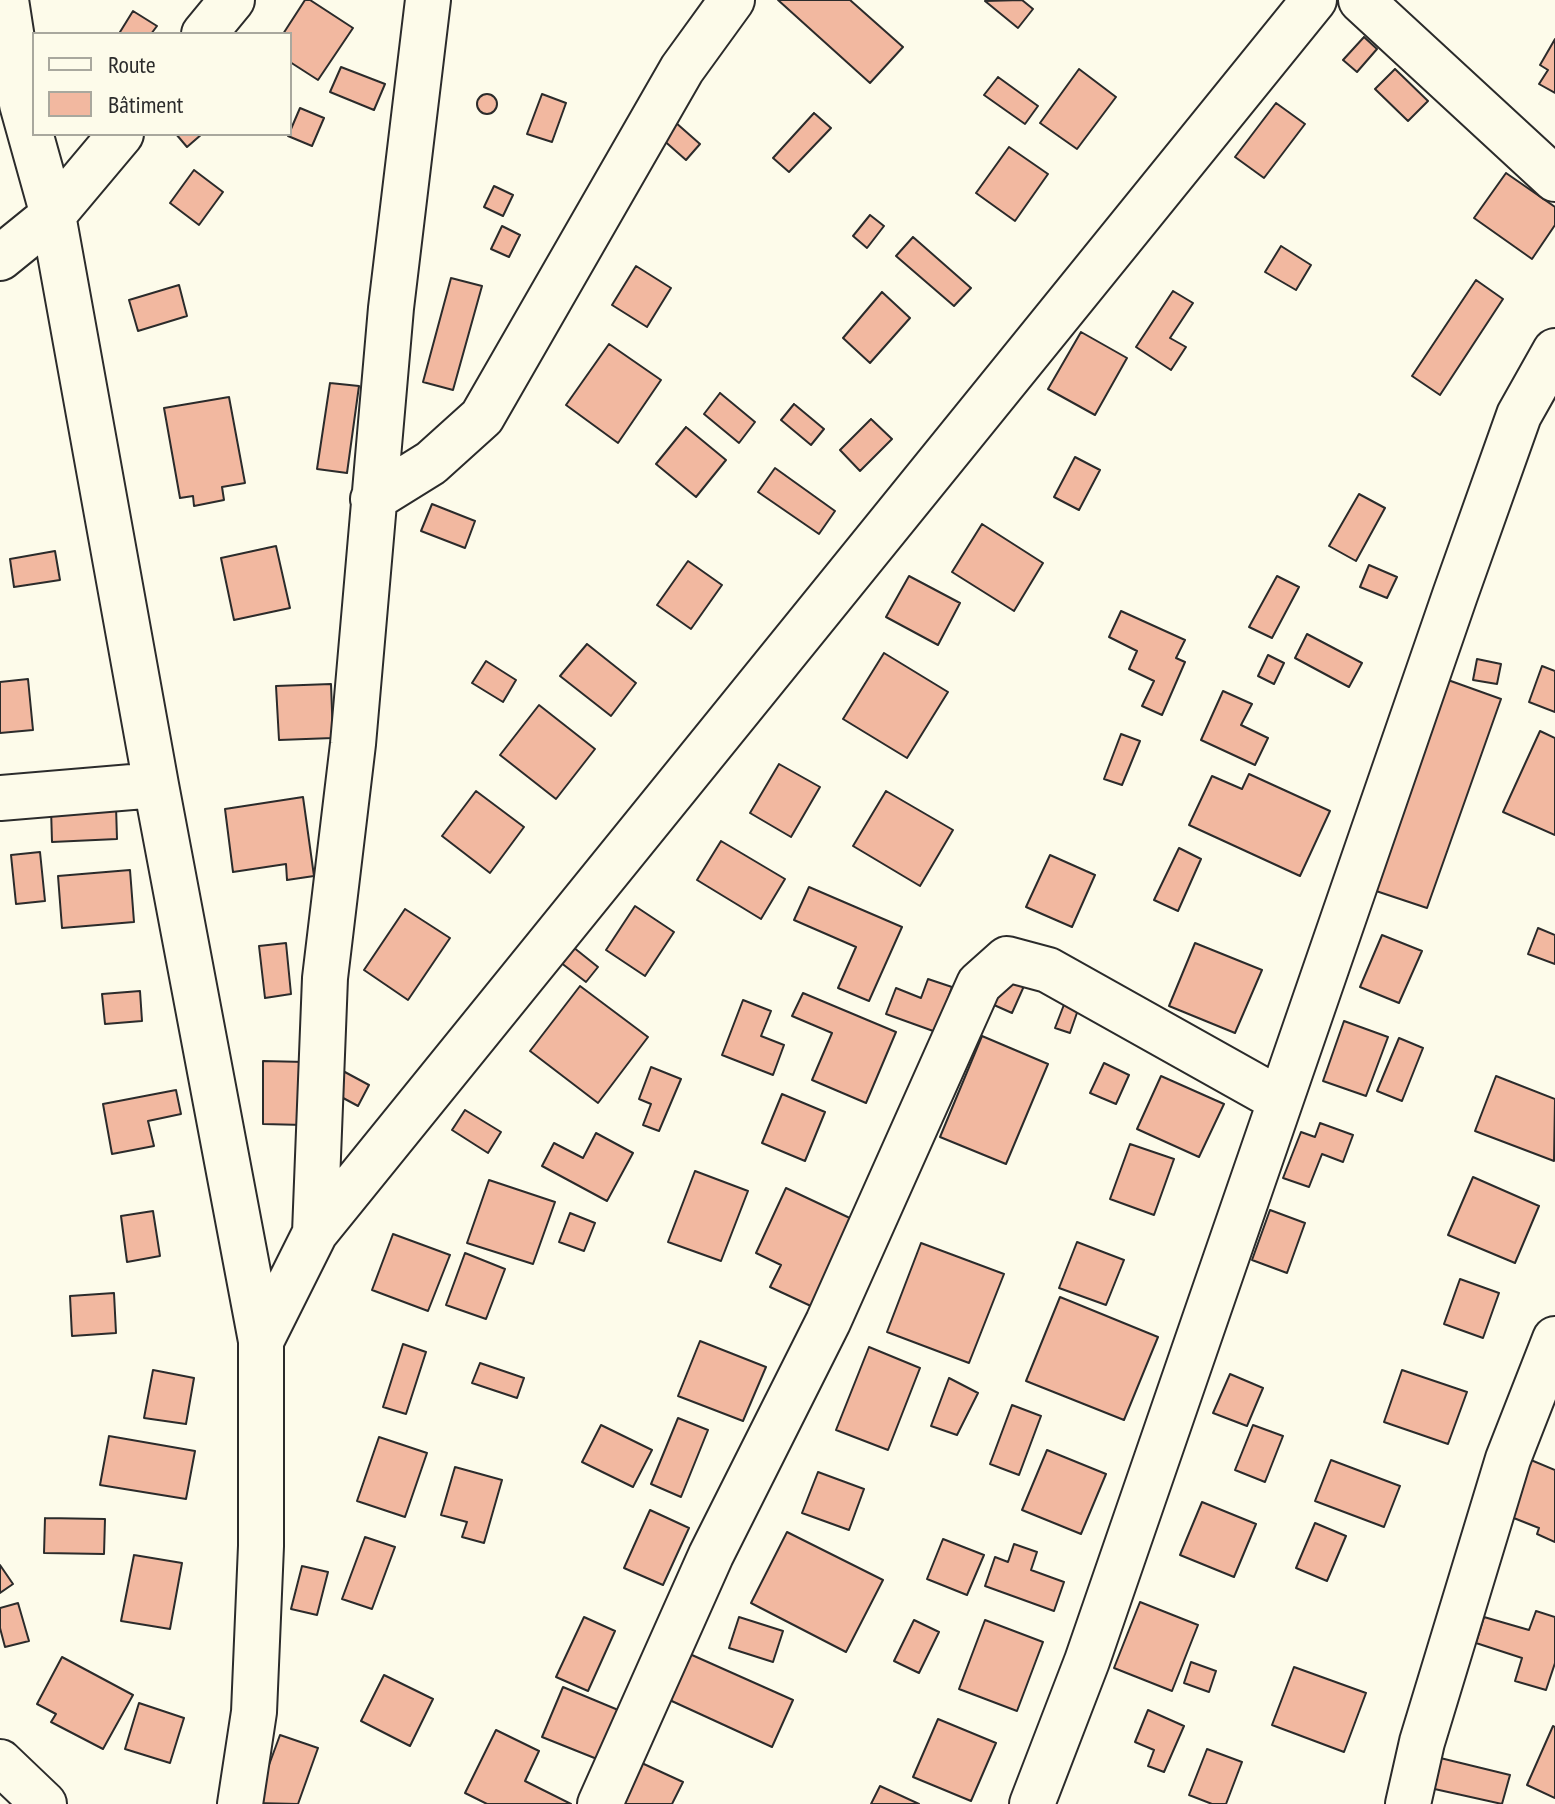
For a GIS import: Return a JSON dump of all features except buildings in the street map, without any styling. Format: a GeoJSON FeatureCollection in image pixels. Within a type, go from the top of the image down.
{"type":"FeatureCollection","features":[{"type":"Feature","properties":{"kind":"street"},"geometry":{"type":"LineString","coordinates":[[6,0],[11,98],[53,215],[261,1341],[261,1546],[254,1712],[240,1804]]}},
{"type":"Feature","properties":{"kind":"street"},"geometry":{"type":"LineString","coordinates":[[206,32],[232,0]]}},
{"type":"Feature","properties":{"kind":"street"},"geometry":{"type":"LineString","coordinates":[[315,1233],[325,978],[353,744],[391,308],[428,0]]}},
{"type":"Feature","properties":{"kind":"street"},"geometry":{"type":"LineString","coordinates":[[373,499],[431,463],[482,417],[682,69],[732,0]]}},
{"type":"Feature","properties":{"kind":"street"},"geometry":{"type":"LineString","coordinates":[[261,1341],[315,1233],[1314,0]]}},
{"type":"Feature","properties":{"kind":"street"},"geometry":{"type":"LineString","coordinates":[[1361,0],[1555,179]]}},
{"type":"Feature","properties":{"kind":"street"},"geometry":{"type":"LineString","coordinates":[[0,258],[53,215],[119,136]]}},
{"type":"Feature","properties":{"kind":"street"},"geometry":{"type":"LineString","coordinates":[[1032,1804],[1087,1661],[1519,415],[1555,351]]}},
{"type":"Feature","properties":{"kind":"street"},"geometry":{"type":"LineString","coordinates":[[0,798],[156,785]]}},
{"type":"Feature","properties":{"kind":"street"},"geometry":{"type":"LineString","coordinates":[[600,1804],[711,1555],[828,1322],[979,984],[1007,959],[1048,970],[1280,1100]]}},
{"type":"Feature","properties":{"kind":"street"},"geometry":{"type":"LineString","coordinates":[[1408,1804],[1422,1742],[1508,1459],[1555,1339]]}},
{"type":"Feature","properties":{"kind":"street"},"geometry":{"type":"LineString","coordinates":[[0,1762],[44,1804]]}}]}
